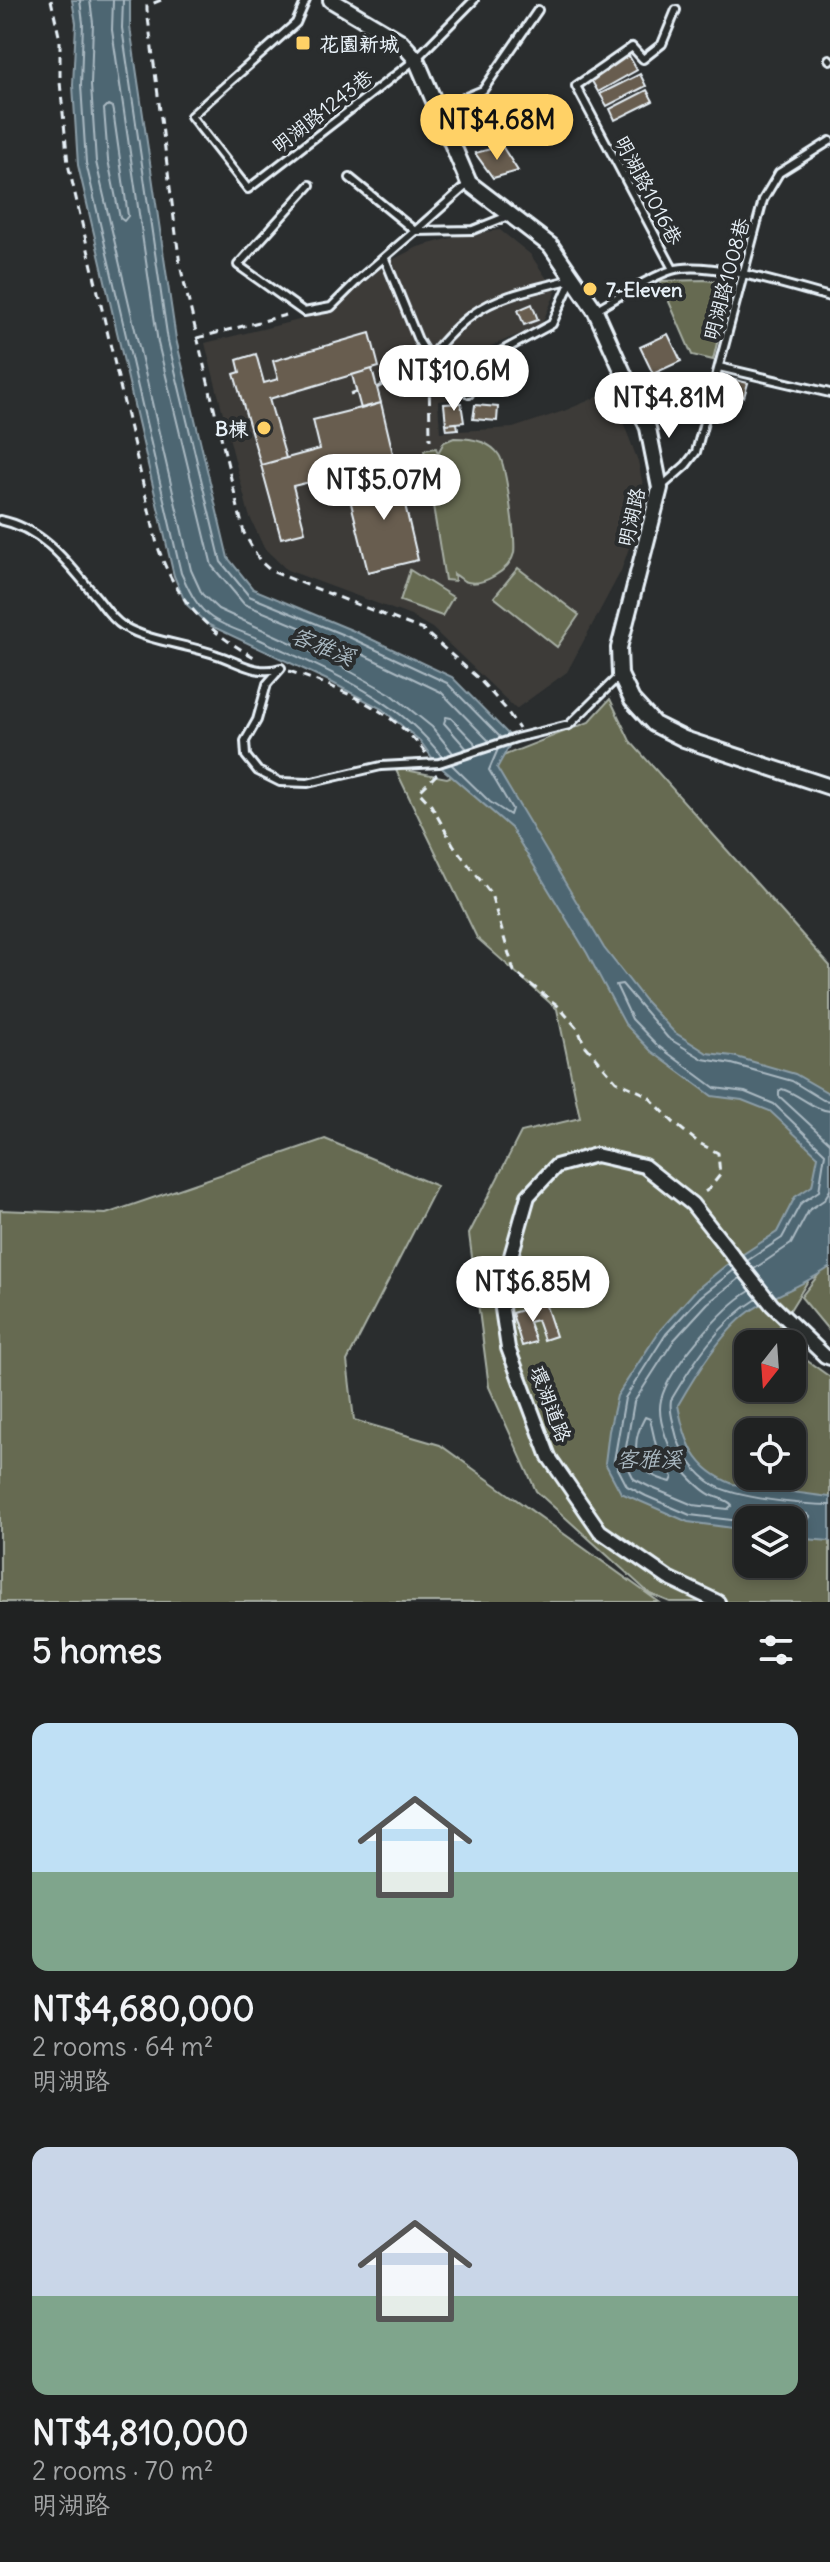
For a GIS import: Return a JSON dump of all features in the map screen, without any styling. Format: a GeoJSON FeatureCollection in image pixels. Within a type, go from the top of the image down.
{"type":"FeatureCollection","features":[{"type":"Feature","properties":{"kind":"street"},"geometry":{"type":"LineString","coordinates":[[331,0],[400,41],[416,59],[469,183]]}},
{"type":"Feature","properties":{"kind":"street","name":"明湖路"},"geometry":{"type":"LineString","coordinates":[[469,183],[551,246],[595,310],[648,428],[660,488],[619,648],[620,675]]}},
{"type":"Feature","properties":{"kind":"street"},"geometry":{"type":"LineString","coordinates":[[620,675],[632,700],[654,724],[684,739],[830,787]]}},
{"type":"Feature","properties":{"kind":"street","name":"環湖道路"},"geometry":{"type":"LineString","coordinates":[[718,1602],[668,1578],[600,1531],[549,1457],[508,1348],[502,1309],[511,1256],[528,1196],[556,1166],[596,1155],[644,1166],[692,1204],[772,1305],[830,1358]]}},
{"type":"Feature","properties":{"kind":"lane","name":"明湖路1243巷"},"geometry":{"type":"LineString","coordinates":[[306,0],[296,23],[191,116],[248,189],[416,59],[474,0]]}},
{"type":"Feature","properties":{"kind":"lane"},"geometry":{"type":"LineString","coordinates":[[436,109],[483,90],[538,10]]}},
{"type":"Feature","properties":{"kind":"lane","name":"明湖路1016巷"},"geometry":{"type":"LineString","coordinates":[[673,269],[576,86],[632,47],[643,59],[662,44],[676,10]]}},
{"type":"Feature","properties":{"kind":"lane","name":"明湖路1008巷"},"geometry":{"type":"LineString","coordinates":[[660,488],[696,452],[763,200],[779,173],[830,141]]}},
{"type":"Feature","properties":{"kind":"lane"},"geometry":{"type":"LineString","coordinates":[[350,178],[415,231],[473,230],[512,214]]}},
{"type":"Feature","properties":{"kind":"lane"},"geometry":{"type":"LineString","coordinates":[[310,185],[238,265],[304,312],[331,307],[469,183]]}},
{"type":"Feature","properties":{"kind":"lane"},"geometry":{"type":"LineString","coordinates":[[385,259],[418,340],[429,358],[474,312],[507,297],[572,279]]}},
{"type":"Feature","properties":{"kind":"lane","name":"明湖路1016巷"},"geometry":{"type":"LineString","coordinates":[[595,310],[673,269],[710,269],[743,274],[830,297]]}},
{"type":"Feature","properties":{"kind":"lane"},"geometry":{"type":"LineString","coordinates":[[469,394],[480,363],[552,324],[572,279]]}},
{"type":"Feature","properties":{"kind":"lane"},"geometry":{"type":"LineString","coordinates":[[719,367],[830,393]]}},
{"type":"Feature","properties":{"kind":"lane"},"geometry":{"type":"LineString","coordinates":[[0,520],[41,537],[59,552],[122,626],[219,655],[255,670],[269,672],[281,668]]}},
{"type":"Feature","properties":{"kind":"lane"},"geometry":{"type":"LineString","coordinates":[[281,668],[267,684],[257,720],[245,741],[246,756],[258,771],[280,782],[308,783],[381,766],[435,762],[569,725],[620,675]]}},
{"type":"Feature","properties":{"kind":"path"},"geometry":{"type":"LineString","coordinates":[[51,0],[60,40],[60,82],[68,164],[163,563],[197,617],[238,648],[334,688],[391,718],[435,762],[436,776],[419,792],[431,805],[454,846],[491,894],[514,971],[557,1005],[578,1029],[584,1044],[616,1081],[647,1095],[699,1143],[718,1153],[720,1175],[692,1204]]}},
{"type":"Feature","properties":{"kind":"path"},"geometry":{"type":"LineString","coordinates":[[161,0],[147,6],[147,10],[176,243],[244,533],[260,561],[271,571],[423,630],[449,651],[505,708],[516,723],[519,737]]}},
{"type":"Feature","properties":{"kind":"path"},"geometry":{"type":"LineString","coordinates":[[197,338],[289,315],[297,307]]}},
{"type":"Feature","properties":{"kind":"path"},"geometry":{"type":"LineString","coordinates":[[377,388],[429,358],[430,440]]}},
{"type":"Feature","properties":{"kind":"path"},"geometry":{"type":"LineString","coordinates":[[350,394],[356,392]]}},
{"type":"Feature","properties":{"kind":"shaded area"},"geometry":{"type":"Polygon","coordinates":[[[500,230],[530,254],[556,292],[541,325],[468,356],[455,399],[438,401],[440,432],[513,428],[611,391],[638,461],[643,485],[621,571],[567,672],[516,709],[432,628],[411,616],[287,570],[264,548],[249,515],[205,343],[327,313],[390,261],[418,247],[462,235],[500,230]]]}},
{"type":"Feature","properties":{"kind":"green space"},"geometry":{"type":"Polygon","coordinates":[[[705,280],[731,284],[713,360],[692,355],[660,281],[705,280]]]}},
{"type":"Feature","properties":{"kind":"green space"},"geometry":{"type":"Polygon","coordinates":[[[454,438],[479,441],[495,450],[502,462],[507,487],[514,553],[501,571],[479,582],[464,581],[454,574],[455,581],[445,580],[424,450],[436,448],[438,453],[444,442],[454,438]]]}},
{"type":"Feature","properties":{"kind":"green space"},"geometry":{"type":"Polygon","coordinates":[[[518,568],[579,615],[557,647],[494,597],[518,568]]]}},
{"type":"Feature","properties":{"kind":"green space"},"geometry":{"type":"Polygon","coordinates":[[[410,570],[453,597],[442,616],[400,601],[410,570]]]}},
{"type":"Feature","properties":{"kind":"green space"},"geometry":{"type":"Polygon","coordinates":[[[610,699],[630,741],[830,966],[830,1245],[778,1330],[734,1330],[734,1402],[806,1402],[806,1360],[830,1377],[830,1602],[670,1602],[650,1594],[536,1491],[489,1387],[469,1234],[521,1132],[580,1118],[557,1009],[477,938],[395,768],[447,778],[589,722],[610,699]]]}},
{"type":"Feature","properties":{"kind":"green space"},"geometry":{"type":"Polygon","coordinates":[[[325,1139],[437,1186],[347,1361],[354,1420],[440,1445],[659,1602],[0,1602],[0,1210],[106,1214],[325,1139]]]}},
{"type":"Feature","properties":{"kind":"green space"},"geometry":{"type":"Polygon","coordinates":[[[830,1260],[830,1332],[801,1297],[830,1260]]]}},
{"type":"Feature","properties":{"kind":"water","name":"客雅溪"},"geometry":{"type":"Polygon","coordinates":[[[72,0],[130,0],[130,27],[176,339],[228,558],[253,589],[354,631],[452,677],[513,739],[497,768],[604,948],[647,1003],[674,1032],[707,1053],[733,1056],[795,1074],[830,1094],[830,1267],[759,1306],[739,1321],[710,1355],[678,1405],[684,1431],[694,1453],[709,1471],[734,1484],[734,1490],[778,1490],[830,1497],[830,1541],[806,1539],[806,1506],[734,1506],[734,1528],[688,1522],[621,1493],[605,1463],[617,1396],[660,1330],[696,1290],[725,1266],[777,1232],[795,1197],[812,1186],[818,1156],[770,1111],[742,1100],[712,1096],[651,1051],[625,1024],[587,953],[511,828],[436,763],[420,741],[382,709],[207,624],[186,604],[174,576],[78,165],[73,85],[76,23],[72,0]]]}},
{"type":"Feature","properties":{"kind":"building"},"geometry":{"type":"Polygon","coordinates":[[[628,54],[637,70],[598,92],[589,76],[628,54]]]}},
{"type":"Feature","properties":{"kind":"building"},"geometry":{"type":"Polygon","coordinates":[[[640,74],[646,86],[607,106],[600,94],[640,74]]]}},
{"type":"Feature","properties":{"kind":"building"},"geometry":{"type":"Polygon","coordinates":[[[647,90],[653,101],[615,120],[610,109],[647,90]]]}},
{"type":"Feature","properties":{"kind":"building"},"geometry":{"type":"Polygon","coordinates":[[[502,146],[518,171],[493,178],[475,153],[502,146]]]}},
{"type":"Feature","properties":{"kind":"building"},"geometry":{"type":"Polygon","coordinates":[[[532,304],[538,320],[524,325],[518,310],[532,304]]]}},
{"type":"Feature","properties":{"kind":"building","name":"B棟"},"geometry":{"type":"Polygon","coordinates":[[[370,333],[379,367],[269,399],[286,458],[261,465],[234,374],[240,372],[237,360],[256,354],[264,383],[278,379],[273,361],[370,333]]]}},
{"type":"Feature","properties":{"kind":"building"},"geometry":{"type":"Polygon","coordinates":[[[668,334],[681,361],[653,374],[640,347],[668,334]]]}},
{"type":"Feature","properties":{"kind":"building"},"geometry":{"type":"Polygon","coordinates":[[[372,369],[381,403],[361,409],[352,375],[372,369]]]}},
{"type":"Feature","properties":{"kind":"building"},"geometry":{"type":"Polygon","coordinates":[[[727,378],[748,383],[744,397],[724,391],[727,378]]]}},
{"type":"Feature","properties":{"kind":"building"},"geometry":{"type":"Polygon","coordinates":[[[381,403],[395,462],[293,486],[305,532],[281,538],[261,465],[320,449],[313,420],[381,403]]]}},
{"type":"Feature","properties":{"kind":"building"},"geometry":{"type":"Polygon","coordinates":[[[461,403],[464,422],[446,424],[444,404],[461,403]]]}},
{"type":"Feature","properties":{"kind":"building"},"geometry":{"type":"Polygon","coordinates":[[[475,405],[498,407],[497,421],[473,419],[475,405]]]}},
{"type":"Feature","properties":{"kind":"building"},"geometry":{"type":"Polygon","coordinates":[[[457,423],[458,429],[447,430],[446,424],[457,423]]]}},
{"type":"Feature","properties":{"kind":"building"},"geometry":{"type":"Polygon","coordinates":[[[395,462],[418,560],[368,572],[348,491],[383,483],[379,465],[395,462]]]}},
{"type":"Feature","properties":{"kind":"building"},"geometry":{"type":"Polygon","coordinates":[[[545,1303],[556,1336],[544,1340],[537,1320],[529,1322],[536,1342],[522,1346],[512,1313],[545,1303]]]}},
{"type":"Feature","properties":{"kind":"place","name":"花園新城"},"geometry":{"type":"Point","coordinates":[303,43]}},
{"type":"Feature","properties":{"kind":"place","name":"7-Eleven"},"geometry":{"type":"Point","coordinates":[590,289]}},
{"type":"Feature","properties":{"kind":"place","name":"B棟"},"geometry":{"type":"Point","coordinates":[264,428]}}]}
